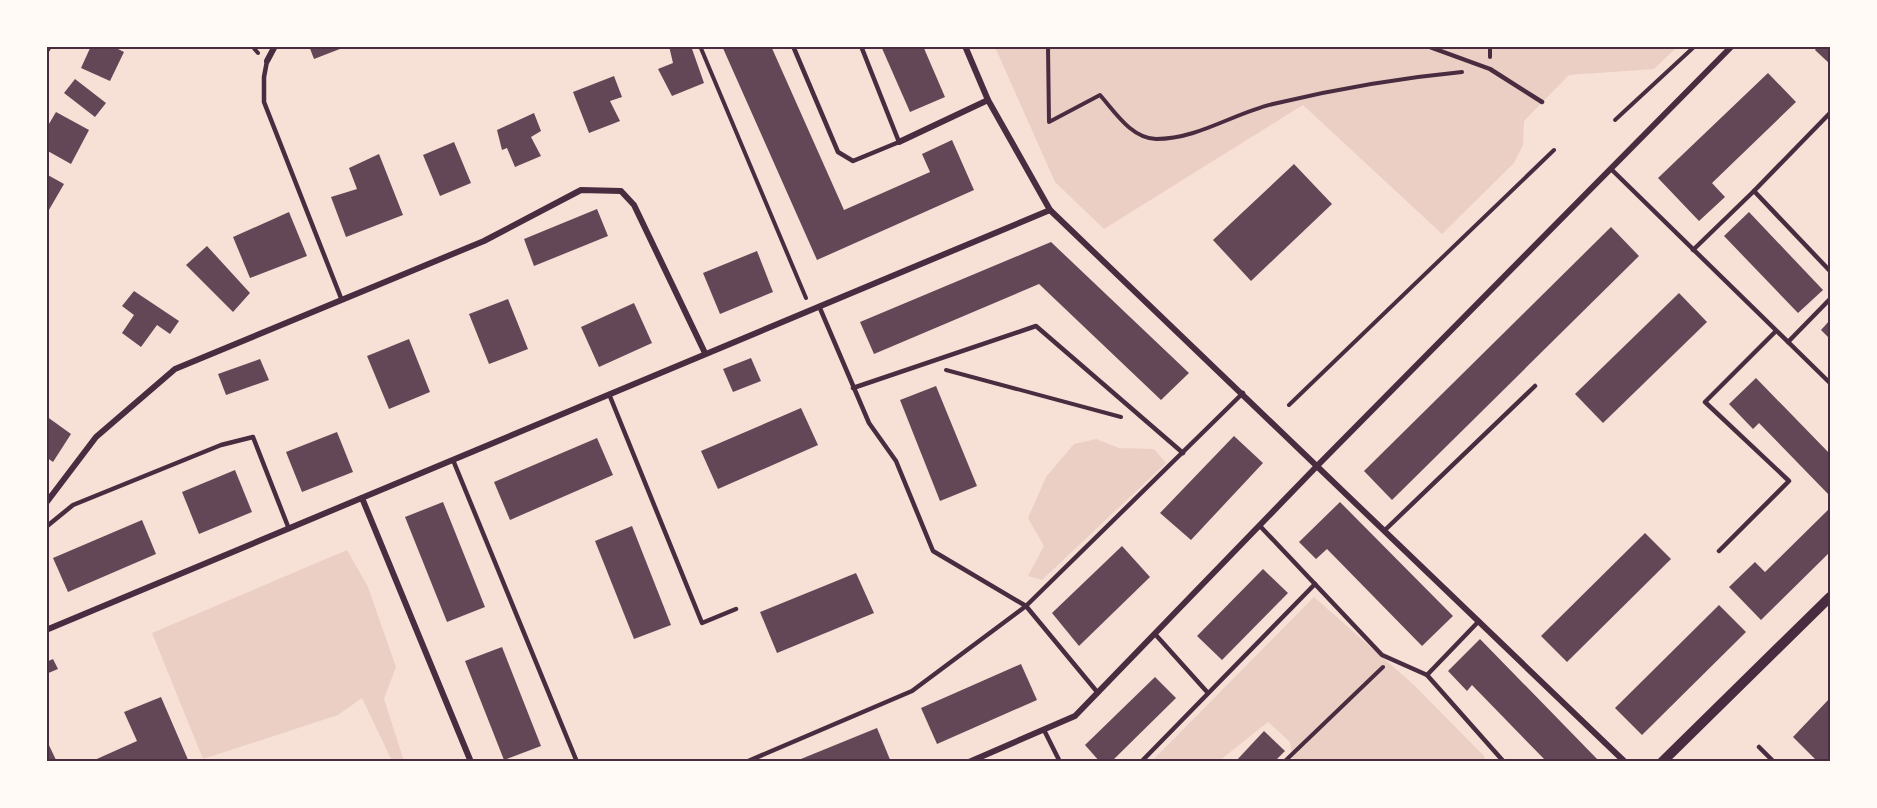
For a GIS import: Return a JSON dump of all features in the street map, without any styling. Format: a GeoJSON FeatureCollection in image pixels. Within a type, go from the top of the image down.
{"type":"FeatureCollection","features":[{"type":"Feature","properties":{"kind":"street"},"geometry":{"type":"LineString","coordinates":[[46,51],[49,46]]}},
{"type":"Feature","properties":{"kind":"street"},"geometry":{"type":"LineString","coordinates":[[267,62],[275,46]]}},
{"type":"Feature","properties":{"kind":"street"},"geometry":{"type":"LineString","coordinates":[[965,46],[988,100],[1050,210],[1318,465],[1624,762]]}},
{"type":"Feature","properties":{"kind":"street"},"geometry":{"type":"LineString","coordinates":[[969,762],[1075,717],[1318,465],[1732,46]]}},
{"type":"Feature","properties":{"kind":"street"},"geometry":{"type":"LineString","coordinates":[[899,142],[988,100]]}},
{"type":"Feature","properties":{"kind":"street"},"geometry":{"type":"LineString","coordinates":[[46,503],[96,436],[175,369],[484,241],[581,190],[621,190],[634,206],[705,353]]}},
{"type":"Feature","properties":{"kind":"street"},"geometry":{"type":"LineString","coordinates":[[46,630],[1050,210]]}},
{"type":"Feature","properties":{"kind":"street"},"geometry":{"type":"LineString","coordinates":[[362,498],[471,762]]}},
{"type":"Feature","properties":{"kind":"street"},"geometry":{"type":"LineString","coordinates":[[1662,762],[1830,597]]}},
{"type":"Feature","properties":{"kind":"lane"},"geometry":{"type":"LineString","coordinates":[[794,46],[838,152],[853,161],[899,142],[861,46]]}},
{"type":"Feature","properties":{"kind":"lane"},"geometry":{"type":"LineString","coordinates":[[1426,46],[1490,69],[1542,102]]}},
{"type":"Feature","properties":{"kind":"lane"},"geometry":{"type":"LineString","coordinates":[[267,62],[264,77],[264,102],[342,298]]}},
{"type":"Feature","properties":{"kind":"lane"},"geometry":{"type":"LineString","coordinates":[[1693,250],[1830,112]]}},
{"type":"Feature","properties":{"kind":"lane"},"geometry":{"type":"LineString","coordinates":[[1611,170],[1830,383]]}},
{"type":"Feature","properties":{"kind":"lane"},"geometry":{"type":"LineString","coordinates":[[1754,191],[1830,271]]}},
{"type":"Feature","properties":{"kind":"lane"},"geometry":{"type":"LineString","coordinates":[[1788,342],[1830,300]]}},
{"type":"Feature","properties":{"kind":"lane"},"geometry":{"type":"LineString","coordinates":[[819,306],[869,423],[896,461],[933,551],[1026,606],[1098,693]]}},
{"type":"Feature","properties":{"kind":"lane"},"geometry":{"type":"LineString","coordinates":[[853,388],[1036,326],[1183,453]]}},
{"type":"Feature","properties":{"kind":"lane"},"geometry":{"type":"LineString","coordinates":[[1719,551],[1788,480],[1705,402],[1776,331]]}},
{"type":"Feature","properties":{"kind":"lane"},"geometry":{"type":"LineString","coordinates":[[1385,530],[1535,386]]}},
{"type":"Feature","properties":{"kind":"lane"},"geometry":{"type":"LineString","coordinates":[[748,761],[912,691],[1026,606],[1243,393]]}},
{"type":"Feature","properties":{"kind":"lane"},"geometry":{"type":"LineString","coordinates":[[609,394],[702,623],[736,609]]}},
{"type":"Feature","properties":{"kind":"lane"},"geometry":{"type":"LineString","coordinates":[[46,527],[73,505],[221,444],[253,437],[289,529]]}},
{"type":"Feature","properties":{"kind":"lane"},"geometry":{"type":"LineString","coordinates":[[453,460],[578,762]]}},
{"type":"Feature","properties":{"kind":"lane"},"geometry":{"type":"LineString","coordinates":[[1260,526],[1382,655],[1427,675],[1504,762]]}},
{"type":"Feature","properties":{"kind":"lane"},"geometry":{"type":"LineString","coordinates":[[1141,762],[1315,584]]}},
{"type":"Feature","properties":{"kind":"lane"},"geometry":{"type":"LineString","coordinates":[[1427,675],[1479,621]]}},
{"type":"Feature","properties":{"kind":"lane"},"geometry":{"type":"LineString","coordinates":[[1155,634],[1208,693]]}},
{"type":"Feature","properties":{"kind":"lane"},"geometry":{"type":"LineString","coordinates":[[1044,730],[1060,762]]}},
{"type":"Feature","properties":{"kind":"lane"},"geometry":{"type":"LineString","coordinates":[[1759,747],[1774,762]]}},
{"type":"Feature","properties":{"kind":"path"},"geometry":{"type":"LineString","coordinates":[[700,46],[811,310]]}},
{"type":"Feature","properties":{"kind":"path"},"geometry":{"type":"LineString","coordinates":[[1048,46],[1049,122],[1100,95],[1130,129],[1154,139],[1192,134],[1282,102],[1380,83],[1490,69]]}},
{"type":"Feature","properties":{"kind":"path"},"geometry":{"type":"LineString","coordinates":[[1615,120],[1695,46]]}},
{"type":"Feature","properties":{"kind":"path"},"geometry":{"type":"LineString","coordinates":[[1289,405],[1554,150]]}},
{"type":"Feature","properties":{"kind":"path"},"geometry":{"type":"LineString","coordinates":[[922,364],[1150,424]]}},
{"type":"Feature","properties":{"kind":"path"},"geometry":{"type":"LineString","coordinates":[[1284,762],[1391,659]]}},
{"type":"Feature","properties":{"kind":"shaded area"},"geometry":{"type":"Polygon","coordinates":[[[995,47],[1677,47],[1654,69],[1569,75],[1524,121],[1523,145],[1514,163],[1442,234],[1303,105],[1104,229],[1055,182],[995,47]]]}},
{"type":"Feature","properties":{"kind":"shaded area"},"geometry":{"type":"Polygon","coordinates":[[[1096,439],[1119,448],[1154,449],[1166,463],[1042,580],[1028,576],[1044,546],[1028,518],[1046,477],[1074,444],[1096,439]]]}},
{"type":"Feature","properties":{"kind":"shaded area"},"geometry":{"type":"Polygon","coordinates":[[[347,550],[368,587],[396,667],[384,699],[404,761],[392,761],[362,698],[338,715],[203,759],[152,633],[347,550]]]}},
{"type":"Feature","properties":{"kind":"shaded area"},"geometry":{"type":"Polygon","coordinates":[[[1314,597],[1414,685],[1485,757],[1482,762],[1293,761],[1290,742],[1268,722],[1219,761],[1151,762],[1314,597]]]}},
{"type":"Feature","properties":{"kind":"building"},"geometry":{"type":"Polygon","coordinates":[[[91,46],[112,46],[124,52],[110,81],[81,68],[91,46]]]}},
{"type":"Feature","properties":{"kind":"building"},"geometry":{"type":"Polygon","coordinates":[[[309,46],[345,46],[345,47],[314,59],[309,46]]]}},
{"type":"Feature","properties":{"kind":"building"},"geometry":{"type":"Polygon","coordinates":[[[669,46],[691,46],[704,83],[672,96],[658,69],[673,63],[669,46]]]}},
{"type":"Feature","properties":{"kind":"building"},"geometry":{"type":"Polygon","coordinates":[[[722,46],[771,46],[844,210],[930,172],[922,154],[952,140],[974,190],[817,260],[722,46]]]}},
{"type":"Feature","properties":{"kind":"building"},"geometry":{"type":"Polygon","coordinates":[[[881,46],[923,46],[945,97],[910,112],[881,46]]]}},
{"type":"Feature","properties":{"kind":"building"},"geometry":{"type":"Polygon","coordinates":[[[1818,46],[1830,46],[1830,64],[1815,50],[1818,46]]]}},
{"type":"Feature","properties":{"kind":"building"},"geometry":{"type":"Polygon","coordinates":[[[1768,73],[1796,102],[1712,183],[1725,197],[1699,221],[1658,178],[1768,73]]]}},
{"type":"Feature","properties":{"kind":"building"},"geometry":{"type":"Polygon","coordinates":[[[614,76],[622,97],[610,101],[620,121],[589,133],[573,92],[614,76]]]}},
{"type":"Feature","properties":{"kind":"building"},"geometry":{"type":"Polygon","coordinates":[[[75,79],[106,103],[95,117],[64,93],[75,79]]]}},
{"type":"Feature","properties":{"kind":"building"},"geometry":{"type":"Polygon","coordinates":[[[56,112],[89,130],[71,164],[46,150],[46,129],[56,112]]]}},
{"type":"Feature","properties":{"kind":"building"},"geometry":{"type":"Polygon","coordinates":[[[534,113],[541,131],[531,137],[541,156],[515,167],[507,148],[502,150],[497,130],[534,113]]]}},
{"type":"Feature","properties":{"kind":"building"},"geometry":{"type":"Polygon","coordinates":[[[454,142],[471,183],[440,196],[423,155],[454,142]]]}},
{"type":"Feature","properties":{"kind":"building"},"geometry":{"type":"Polygon","coordinates":[[[379,154],[403,215],[346,237],[331,197],[357,189],[349,168],[379,154]]]}},
{"type":"Feature","properties":{"kind":"building"},"geometry":{"type":"Polygon","coordinates":[[[1294,164],[1332,204],[1251,281],[1213,240],[1294,164]]]}},
{"type":"Feature","properties":{"kind":"building"},"geometry":{"type":"Polygon","coordinates":[[[46,174],[64,184],[46,215],[46,174]]]}},
{"type":"Feature","properties":{"kind":"building"},"geometry":{"type":"Polygon","coordinates":[[[597,209],[608,236],[534,266],[524,239],[597,209]]]}},
{"type":"Feature","properties":{"kind":"building"},"geometry":{"type":"Polygon","coordinates":[[[289,212],[307,256],[250,278],[233,237],[289,212]]]}},
{"type":"Feature","properties":{"kind":"building"},"geometry":{"type":"Polygon","coordinates":[[[1749,212],[1823,290],[1798,313],[1724,236],[1749,212]]]}},
{"type":"Feature","properties":{"kind":"building"},"geometry":{"type":"Polygon","coordinates":[[[1611,227],[1639,256],[1392,500],[1364,471],[1611,227]]]}},
{"type":"Feature","properties":{"kind":"building"},"geometry":{"type":"Polygon","coordinates":[[[1051,242],[1189,373],[1161,400],[1039,284],[874,354],[860,322],[1051,242]]]}},
{"type":"Feature","properties":{"kind":"building"},"geometry":{"type":"Polygon","coordinates":[[[207,246],[250,293],[233,312],[186,265],[207,246]]]}},
{"type":"Feature","properties":{"kind":"building"},"geometry":{"type":"Polygon","coordinates":[[[757,251],[773,292],[720,314],[703,273],[757,251]]]}},
{"type":"Feature","properties":{"kind":"building"},"geometry":{"type":"Polygon","coordinates":[[[134,291],[179,321],[170,334],[157,325],[141,347],[122,333],[134,315],[122,306],[134,291]]]}},
{"type":"Feature","properties":{"kind":"building"},"geometry":{"type":"Polygon","coordinates":[[[1679,293],[1707,322],[1603,423],[1575,394],[1679,293]]]}},
{"type":"Feature","properties":{"kind":"building"},"geometry":{"type":"Polygon","coordinates":[[[508,299],[528,349],[489,364],[469,314],[508,299]]]}},
{"type":"Feature","properties":{"kind":"building"},"geometry":{"type":"Polygon","coordinates":[[[634,303],[652,343],[599,367],[581,327],[634,303]]]}},
{"type":"Feature","properties":{"kind":"building"},"geometry":{"type":"Polygon","coordinates":[[[1830,320],[1830,339],[1821,330],[1830,320]]]}},
{"type":"Feature","properties":{"kind":"building"},"geometry":{"type":"Polygon","coordinates":[[[409,339],[430,392],[389,409],[367,356],[409,339]]]}},
{"type":"Feature","properties":{"kind":"building"},"geometry":{"type":"Polygon","coordinates":[[[751,358],[761,381],[733,392],[723,369],[751,358]]]}},
{"type":"Feature","properties":{"kind":"building"},"geometry":{"type":"Polygon","coordinates":[[[260,359],[269,380],[226,395],[218,374],[260,359]]]}},
{"type":"Feature","properties":{"kind":"building"},"geometry":{"type":"Polygon","coordinates":[[[1756,378],[1830,454],[1830,496],[1759,423],[1753,429],[1729,404],[1756,378]]]}},
{"type":"Feature","properties":{"kind":"building"},"geometry":{"type":"Polygon","coordinates":[[[936,386],[977,486],[940,501],[900,400],[936,386]]]}},
{"type":"Feature","properties":{"kind":"building"},"geometry":{"type":"Polygon","coordinates":[[[801,408],[818,445],[718,489],[701,451],[801,408]]]}},
{"type":"Feature","properties":{"kind":"building"},"geometry":{"type":"Polygon","coordinates":[[[46,416],[71,434],[53,462],[46,457],[46,416]]]}},
{"type":"Feature","properties":{"kind":"building"},"geometry":{"type":"Polygon","coordinates":[[[337,432],[353,472],[302,492],[286,452],[337,432]]]}},
{"type":"Feature","properties":{"kind":"building"},"geometry":{"type":"Polygon","coordinates":[[[1234,436],[1263,463],[1191,540],[1160,513],[1234,436]]]}},
{"type":"Feature","properties":{"kind":"building"},"geometry":{"type":"Polygon","coordinates":[[[597,438],[613,475],[510,520],[494,482],[597,438]]]}},
{"type":"Feature","properties":{"kind":"building"},"geometry":{"type":"Polygon","coordinates":[[[235,470],[252,512],[199,534],[182,492],[235,470]]]}},
{"type":"Feature","properties":{"kind":"building"},"geometry":{"type":"Polygon","coordinates":[[[443,502],[485,607],[447,622],[405,517],[443,502]]]}},
{"type":"Feature","properties":{"kind":"building"},"geometry":{"type":"Polygon","coordinates":[[[1340,502],[1453,616],[1422,646],[1327,549],[1316,559],[1299,542],[1340,502]]]}},
{"type":"Feature","properties":{"kind":"building"},"geometry":{"type":"Polygon","coordinates":[[[1830,508],[1830,552],[1761,620],[1729,587],[1755,562],[1765,572],[1830,508]]]}},
{"type":"Feature","properties":{"kind":"building"},"geometry":{"type":"Polygon","coordinates":[[[142,520],[156,554],[68,592],[53,558],[142,520]]]}},
{"type":"Feature","properties":{"kind":"building"},"geometry":{"type":"Polygon","coordinates":[[[632,526],[671,625],[634,639],[595,541],[632,526]]]}},
{"type":"Feature","properties":{"kind":"building"},"geometry":{"type":"Polygon","coordinates":[[[1645,533],[1671,559],[1567,662],[1541,636],[1645,533]]]}},
{"type":"Feature","properties":{"kind":"building"},"geometry":{"type":"Polygon","coordinates":[[[1122,546],[1150,577],[1079,646],[1052,613],[1122,546]]]}},
{"type":"Feature","properties":{"kind":"building"},"geometry":{"type":"Polygon","coordinates":[[[1263,569],[1288,593],[1222,660],[1197,636],[1263,569]]]}},
{"type":"Feature","properties":{"kind":"building"},"geometry":{"type":"Polygon","coordinates":[[[856,573],[874,613],[777,653],[760,612],[856,573]]]}},
{"type":"Feature","properties":{"kind":"building"},"geometry":{"type":"Polygon","coordinates":[[[1719,605],[1746,632],[1642,735],[1615,708],[1719,605]]]}},
{"type":"Feature","properties":{"kind":"building"},"geometry":{"type":"Polygon","coordinates":[[[1480,639],[1598,760],[1596,762],[1547,762],[1472,685],[1467,691],[1448,671],[1480,639]]]}},
{"type":"Feature","properties":{"kind":"building"},"geometry":{"type":"Polygon","coordinates":[[[502,647],[541,746],[504,760],[465,661],[502,647]]]}},
{"type":"Feature","properties":{"kind":"building"},"geometry":{"type":"Polygon","coordinates":[[[53,659],[58,669],[46,674],[46,662],[53,659]]]}},
{"type":"Feature","properties":{"kind":"building"},"geometry":{"type":"Polygon","coordinates":[[[1021,664],[1037,700],[937,744],[921,708],[1021,664]]]}},
{"type":"Feature","properties":{"kind":"building"},"geometry":{"type":"Polygon","coordinates":[[[1155,677],[1176,698],[1111,762],[1100,762],[1085,745],[1155,677]]]}},
{"type":"Feature","properties":{"kind":"building"},"geometry":{"type":"Polygon","coordinates":[[[161,697],[189,762],[90,762],[137,741],[124,712],[161,697]]]}},
{"type":"Feature","properties":{"kind":"building"},"geometry":{"type":"Polygon","coordinates":[[[1830,698],[1830,759],[1828,762],[1818,762],[1793,737],[1830,698]]]}},
{"type":"Feature","properties":{"kind":"building"},"geometry":{"type":"Polygon","coordinates":[[[877,728],[891,762],[796,762],[796,761],[877,728]]]}},
{"type":"Feature","properties":{"kind":"building"},"geometry":{"type":"Polygon","coordinates":[[[1264,731],[1285,751],[1274,762],[1235,762],[1264,731]]]}},
{"type":"Feature","properties":{"kind":"building"},"geometry":{"type":"Polygon","coordinates":[[[46,739],[57,762],[46,762],[46,739]]]}}]}
